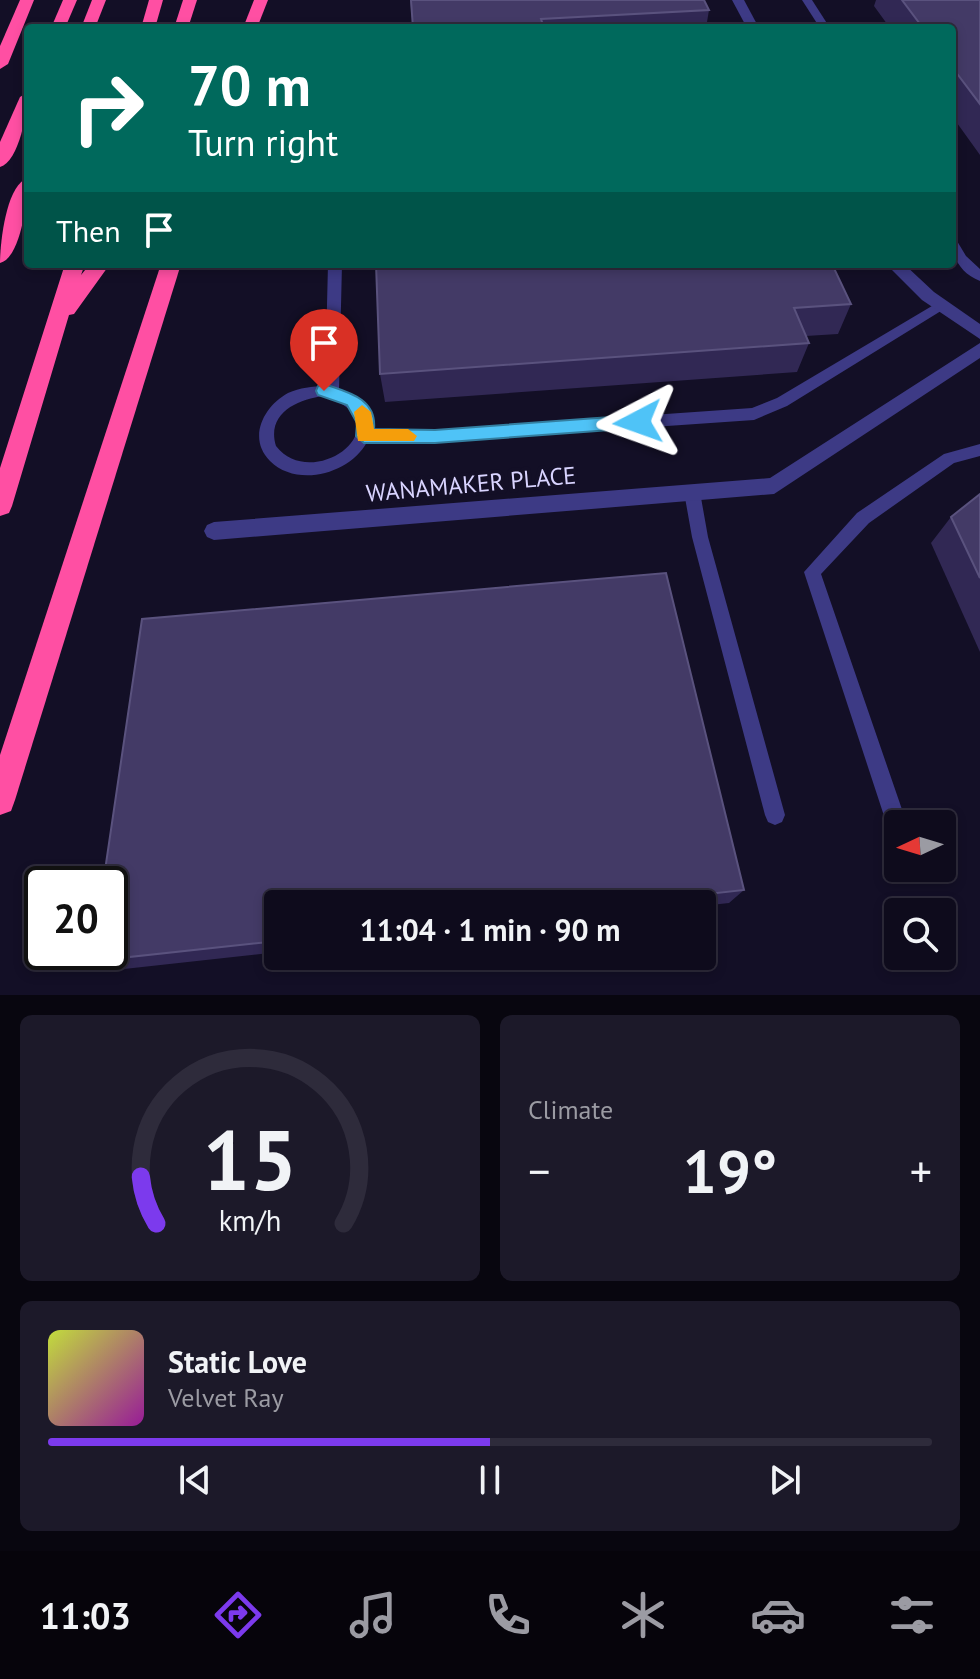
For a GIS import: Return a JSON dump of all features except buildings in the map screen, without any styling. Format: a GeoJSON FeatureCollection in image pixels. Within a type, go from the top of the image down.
{"type":"FeatureCollection","features":[{"type":"Feature","properties":{"kind":"highway"},"geometry":{"type":"LineString","coordinates":[[0,64],[27,0]]}},
{"type":"Feature","properties":{"kind":"highway"},"geometry":{"type":"LineString","coordinates":[[60,24],[70,0]]}},
{"type":"Feature","properties":{"kind":"highway"},"geometry":{"type":"LineString","coordinates":[[90,24],[99,0]]}},
{"type":"Feature","properties":{"kind":"highway"},"geometry":{"type":"LineString","coordinates":[[149,24],[156,0]]}},
{"type":"Feature","properties":{"kind":"highway"},"geometry":{"type":"LineString","coordinates":[[182,24],[190,0]]}},
{"type":"Feature","properties":{"kind":"highway"},"geometry":{"type":"LineString","coordinates":[[252,24],[261,0]]}},
{"type":"Feature","properties":{"kind":"highway"},"geometry":{"type":"LineString","coordinates":[[0,162],[24,106]]}},
{"type":"Feature","properties":{"kind":"highway"},"geometry":{"type":"LineString","coordinates":[[0,257],[24,194]]}},
{"type":"Feature","properties":{"kind":"highway"},"geometry":{"type":"LineString","coordinates":[[0,506],[74,268]]}},
{"type":"Feature","properties":{"kind":"highway"},"geometry":{"type":"LineString","coordinates":[[56,323],[97,268]]}},
{"type":"Feature","properties":{"kind":"highway"},"geometry":{"type":"LineString","coordinates":[[0,800],[170,268]]}},
{"type":"Feature","properties":{"kind":"street"},"geometry":{"type":"LineString","coordinates":[[738,0],[751,24]]}},
{"type":"Feature","properties":{"kind":"street"},"geometry":{"type":"LineString","coordinates":[[899,268],[942,306],[980,333]]}},
{"type":"Feature","properties":{"kind":"street","name":"WANAMAKER PLACE"},"geometry":{"type":"LineString","coordinates":[[214,531],[774,486],[980,349]]}},
{"type":"Feature","properties":{"kind":"lane"},"geometry":{"type":"LineString","coordinates":[[807,0],[822,24]]}},
{"type":"Feature","properties":{"kind":"lane"},"geometry":{"type":"LineString","coordinates":[[956,251],[980,277]]}},
{"type":"Feature","properties":{"kind":"lane"},"geometry":{"type":"LineString","coordinates":[[332,392],[335,268]]}},
{"type":"Feature","properties":{"kind":"lane"},"geometry":{"type":"LineString","coordinates":[[364,436],[435,436],[754,414],[782,402],[942,306]]}},
{"type":"Feature","properties":{"kind":"lane"},"geometry":{"type":"LineString","coordinates":[[308,392],[332,392],[353,400],[362,410],[366,423],[364,436],[358,448],[346,458],[323,467],[299,468],[273,454],[265,431],[269,418],[278,407],[308,392]]}},
{"type":"Feature","properties":{"kind":"lane"},"geometry":{"type":"LineString","coordinates":[[892,810],[812,572],[863,518],[949,458],[980,450]]}},
{"type":"Feature","properties":{"kind":"lane"},"geometry":{"type":"LineString","coordinates":[[692,492],[700,537],[775,815]]}},
{"type":"Feature","properties":{"kind":"slow traffic"},"geometry":{"type":"LineString","coordinates":[[362,412],[366,423],[364,436],[408,436]]}},
{"type":"Feature","properties":{"kind":"route"},"geometry":{"type":"LineString","coordinates":[[324,391],[340,393],[353,400],[362,410],[366,423],[364,436],[435,436],[638,422]]}}]}
